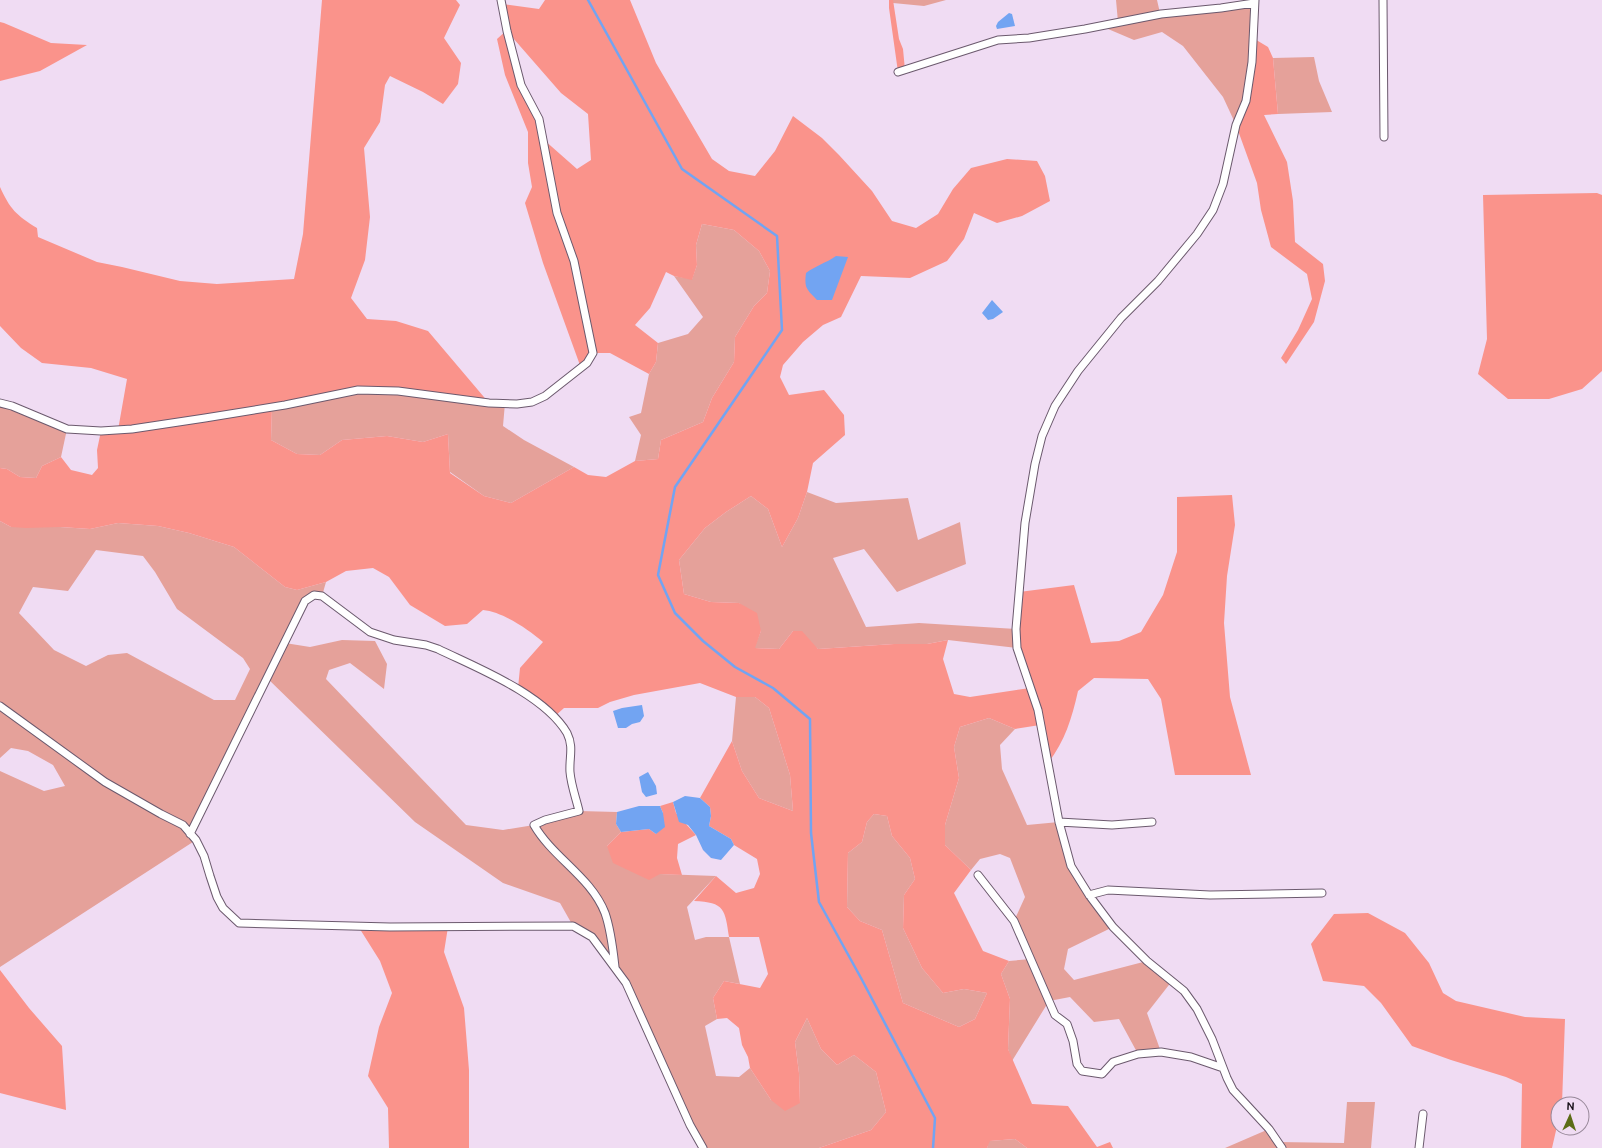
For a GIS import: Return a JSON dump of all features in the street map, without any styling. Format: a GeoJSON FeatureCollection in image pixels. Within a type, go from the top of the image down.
{"type":"FeatureCollection","features":[{"type":"Feature","properties":{"kind":"street"},"geometry":{"type":"LineString","coordinates":[[0,403],[12,406],[67,429],[101,431],[132,429],[242,412],[358,390],[398,391],[489,403],[517,404],[532,402],[545,396],[587,363],[593,353],[574,261],[557,213],[539,119],[521,85],[507,30],[502,0]]}},
{"type":"Feature","properties":{"kind":"street"},"geometry":{"type":"LineString","coordinates":[[1383,0],[1384,137]]}},
{"type":"Feature","properties":{"kind":"street"},"geometry":{"type":"LineString","coordinates":[[898,72],[998,40],[1029,38],[1085,29],[1160,14],[1221,8],[1255,2],[1252,62],[1246,101],[1236,125],[1223,184],[1213,210],[1197,234],[1158,281],[1121,318],[1078,371],[1055,406],[1042,436],[1035,464],[1025,523],[1016,629],[1018,648],[1038,710],[1059,822],[1071,866],[1089,895],[1113,927],[1147,961],[1184,991],[1197,1009],[1212,1039],[1233,1090],[1270,1129],[1282,1148]]}},
{"type":"Feature","properties":{"kind":"street"},"geometry":{"type":"LineString","coordinates":[[190,834],[305,601],[314,595],[322,596],[370,632],[394,640],[426,645],[438,649],[518,688],[554,717],[567,734],[572,749],[570,772],[579,811],[544,820],[534,826],[542,838],[590,887],[605,912],[616,968]]}},
{"type":"Feature","properties":{"kind":"street"},"geometry":{"type":"LineString","coordinates":[[0,706],[105,782],[183,826],[196,840],[204,856],[210,876],[223,908],[239,923],[390,927],[573,926],[592,937],[626,983],[690,1125],[703,1148]]}},
{"type":"Feature","properties":{"kind":"street"},"geometry":{"type":"LineString","coordinates":[[1059,822],[1112,825],[1152,822]]}},
{"type":"Feature","properties":{"kind":"street"},"geometry":{"type":"LineString","coordinates":[[978,875],[1014,921],[1054,1015],[1067,1024],[1073,1041],[1077,1064],[1082,1071],[1102,1074],[1113,1062],[1138,1054],[1161,1052],[1191,1057],[1223,1068]]}},
{"type":"Feature","properties":{"kind":"street"},"geometry":{"type":"LineString","coordinates":[[1089,895],[1108,890],[1210,895],[1322,893]]}},
{"type":"Feature","properties":{"kind":"street"},"geometry":{"type":"LineString","coordinates":[[1419,1148],[1423,1114]]}},
{"type":"Feature","properties":{"kind":"shaded area"},"geometry":{"type":"Polygon","coordinates":[[[322,0],[456,0],[460,5],[444,38],[461,63],[458,84],[443,104],[423,92],[390,76],[385,85],[380,122],[364,148],[370,217],[365,260],[351,298],[367,319],[396,321],[428,331],[489,403],[358,390],[272,407],[271,440],[297,454],[320,455],[342,440],[387,436],[423,442],[448,434],[450,473],[484,496],[511,503],[574,467],[588,475],[606,477],[635,461],[658,459],[661,440],[703,422],[712,398],[734,362],[735,337],[754,306],[767,293],[770,271],[759,251],[734,230],[702,224],[696,245],[697,265],[692,280],[674,276],[666,272],[650,308],[635,325],[658,343],[656,362],[649,374],[610,353],[593,353],[581,368],[543,263],[525,203],[532,187],[528,163],[528,132],[505,75],[497,39],[507,30],[502,4],[539,9],[545,0],[630,0],[656,63],[712,159],[729,171],[755,176],[775,151],[793,116],[822,138],[839,155],[872,191],[892,221],[916,228],[938,214],[953,189],[971,168],[1007,159],[1037,161],[1045,176],[1050,201],[1022,216],[997,223],[974,213],[964,239],[947,261],[910,278],[861,276],[841,317],[823,325],[803,342],[783,365],[780,377],[789,395],[824,390],[844,415],[845,435],[813,463],[807,492],[798,518],[782,547],[768,509],[751,496],[705,528],[679,560],[684,594],[711,602],[739,603],[757,613],[761,631],[755,648],[779,649],[793,631],[802,631],[818,649],[894,644],[927,644],[948,640],[943,659],[954,694],[970,697],[1030,688],[1017,648],[1019,592],[1074,585],[1091,643],[1119,641],[1141,632],[1163,595],[1177,552],[1177,497],[1232,495],[1235,525],[1227,576],[1224,623],[1230,697],[1251,775],[1175,775],[1161,699],[1148,679],[1094,678],[1078,691],[1067,729],[1054,755],[1048,763],[1040,725],[1015,729],[989,718],[960,727],[954,747],[959,778],[945,825],[945,845],[971,870],[954,893],[983,951],[1009,961],[1001,974],[1010,999],[1008,1049],[1032,1104],[1068,1106],[1097,1147],[1110,1142],[1113,1148],[1027,1148],[1015,1139],[990,1141],[987,1148],[819,1148],[871,1130],[886,1112],[876,1072],[854,1055],[837,1065],[821,1049],[807,1018],[795,1042],[799,1073],[800,1103],[785,1111],[771,1100],[750,1068],[748,1057],[742,1045],[739,1028],[727,1018],[717,1019],[713,998],[724,981],[760,988],[768,974],[759,937],[729,937],[726,920],[722,909],[712,903],[694,901],[716,876],[736,893],[754,888],[760,874],[757,859],[734,845],[731,839],[709,826],[711,816],[710,807],[700,798],[732,741],[742,771],[759,798],[793,811],[790,775],[769,708],[755,697],[736,697],[700,683],[634,695],[610,702],[598,708],[564,708],[554,717],[518,688],[520,668],[543,642],[537,637],[523,627],[499,614],[483,610],[467,624],[445,626],[410,605],[389,577],[373,568],[346,571],[326,582],[297,590],[285,587],[234,547],[189,533],[158,526],[118,523],[90,529],[60,527],[26,528],[11,527],[0,521],[0,468],[7,469],[20,477],[36,478],[42,466],[61,457],[71,470],[92,475],[98,468],[97,450],[101,431],[118,430],[127,379],[91,368],[42,363],[21,348],[0,326],[0,187],[14,211],[37,228],[38,237],[97,262],[180,281],[217,284],[294,279],[303,234],[322,0]],[[507,31],[521,85],[539,119],[543,139],[577,169],[591,160],[588,114],[561,93],[507,31]],[[874,814],[867,822],[862,842],[848,853],[847,907],[860,921],[882,930],[903,1003],[959,1027],[975,1019],[987,993],[964,989],[943,993],[922,968],[903,928],[904,895],[915,879],[910,858],[892,836],[887,816],[874,814]]]}},
{"type":"Feature","properties":{"kind":"shaded area"},"geometry":{"type":"Polygon","coordinates":[[[889,0],[893,0],[899,39],[903,49],[905,70],[898,72],[889,8],[889,0]]]}},
{"type":"Feature","properties":{"kind":"shaded area"},"geometry":{"type":"Polygon","coordinates":[[[893,0],[946,0],[924,6],[893,3],[893,0]]]}},
{"type":"Feature","properties":{"kind":"shaded area"},"geometry":{"type":"Polygon","coordinates":[[[1116,0],[1157,0],[1160,13],[1254,3],[1246,101],[1236,125],[1223,97],[1183,46],[1162,32],[1134,40],[1101,26],[1118,22],[1116,0]]]}},
{"type":"Feature","properties":{"kind":"shaded area"},"geometry":{"type":"Polygon","coordinates":[[[0,22],[51,43],[87,45],[40,71],[0,81],[0,22]]]}},
{"type":"Feature","properties":{"kind":"shaded area"},"geometry":{"type":"Polygon","coordinates":[[[1253,38],[1268,47],[1273,58],[1278,114],[1264,115],[1287,162],[1293,201],[1295,242],[1323,264],[1325,281],[1314,322],[1286,364],[1281,358],[1298,330],[1312,299],[1307,274],[1271,247],[1261,210],[1257,183],[1236,125],[1246,101],[1253,38]]]}},
{"type":"Feature","properties":{"kind":"shaded area"},"geometry":{"type":"Polygon","coordinates":[[[1314,57],[1319,81],[1332,112],[1278,114],[1273,58],[1314,57]]]}},
{"type":"Feature","properties":{"kind":"shaded area"},"geometry":{"type":"Polygon","coordinates":[[[1597,193],[1602,195],[1602,371],[1582,389],[1549,399],[1508,399],[1478,374],[1487,339],[1483,195],[1597,193]]]}},
{"type":"Feature","properties":{"kind":"shaded area"},"geometry":{"type":"Polygon","coordinates":[[[702,224],[734,230],[759,251],[770,271],[767,293],[754,306],[735,337],[734,362],[712,398],[703,422],[661,440],[658,459],[635,461],[641,435],[629,417],[641,413],[649,374],[656,362],[658,343],[688,334],[703,317],[674,276],[692,279],[697,265],[696,245],[702,224]]]}},
{"type":"Feature","properties":{"kind":"shaded area"},"geometry":{"type":"Polygon","coordinates":[[[358,390],[505,403],[503,426],[524,440],[574,467],[511,503],[484,496],[450,472],[448,434],[423,442],[387,436],[342,440],[320,455],[297,454],[271,440],[272,407],[358,390]]]}},
{"type":"Feature","properties":{"kind":"shaded area"},"geometry":{"type":"Polygon","coordinates":[[[0,403],[67,429],[61,457],[42,466],[36,478],[20,477],[7,469],[0,468],[0,403]]]}},
{"type":"Feature","properties":{"kind":"shaded area"},"geometry":{"type":"Polygon","coordinates":[[[807,492],[836,503],[908,498],[918,540],[960,522],[966,564],[897,592],[864,549],[833,558],[866,627],[919,623],[1016,629],[1017,648],[948,640],[927,644],[894,644],[818,649],[793,631],[779,649],[754,648],[761,631],[739,603],[711,602],[684,594],[679,560],[705,528],[751,496],[768,509],[782,547],[798,518],[807,492]]]}},
{"type":"Feature","properties":{"kind":"shaded area"},"geometry":{"type":"Polygon","coordinates":[[[0,521],[11,527],[60,527],[90,529],[118,523],[158,526],[189,533],[234,547],[285,587],[297,590],[326,582],[322,596],[305,601],[285,643],[310,647],[342,640],[375,641],[387,664],[384,689],[350,663],[329,670],[326,679],[466,825],[503,830],[534,825],[579,811],[617,812],[616,824],[621,832],[607,846],[660,874],[716,876],[687,907],[695,940],[706,937],[729,937],[740,984],[724,981],[713,998],[717,1019],[705,1026],[716,1076],[739,1077],[750,1068],[771,1100],[800,1103],[799,1073],[795,1042],[807,1018],[821,1049],[837,1065],[854,1055],[876,1072],[886,1112],[871,1130],[819,1148],[703,1148],[626,983],[592,937],[573,926],[560,903],[503,883],[415,822],[267,678],[190,833],[196,840],[0,967],[0,771],[44,791],[65,786],[53,765],[28,751],[11,748],[0,758],[0,521]],[[96,550],[68,591],[33,587],[19,613],[54,650],[86,666],[108,655],[127,653],[214,700],[235,700],[250,669],[243,658],[177,609],[155,572],[143,556],[96,550]]]}},
{"type":"Feature","properties":{"kind":"shaded area"},"geometry":{"type":"Polygon","coordinates":[[[736,697],[755,697],[769,708],[790,775],[793,811],[759,798],[742,771],[732,741],[736,697]]]}},
{"type":"Feature","properties":{"kind":"shaded area"},"geometry":{"type":"Polygon","coordinates":[[[989,718],[1015,729],[1000,745],[1002,769],[1027,825],[1059,822],[1071,866],[1113,927],[1068,949],[1064,969],[1074,980],[1147,961],[1172,981],[1147,1013],[1161,1052],[1138,1054],[1119,1019],[1094,1022],[1070,997],[1049,1001],[1012,1061],[1008,1049],[1010,999],[1001,974],[1009,961],[1031,959],[1014,921],[1025,897],[1010,858],[1000,854],[980,859],[971,870],[945,845],[945,825],[959,778],[954,747],[960,727],[989,718]]]}},
{"type":"Feature","properties":{"kind":"shaded area"},"geometry":{"type":"Polygon","coordinates":[[[673,802],[676,813],[696,835],[678,844],[677,858],[682,875],[660,874],[649,880],[613,863],[607,846],[621,832],[649,829],[656,834],[663,813],[660,806],[673,802]]]}},
{"type":"Feature","properties":{"kind":"shaded area"},"geometry":{"type":"Polygon","coordinates":[[[874,814],[887,816],[892,836],[910,858],[915,879],[904,895],[903,928],[922,968],[943,993],[964,989],[987,993],[975,1019],[959,1027],[903,1003],[882,930],[860,921],[847,907],[848,853],[862,842],[867,822],[874,814]]]}},
{"type":"Feature","properties":{"kind":"shaded area"},"geometry":{"type":"Polygon","coordinates":[[[1368,913],[1405,933],[1429,963],[1443,993],[1456,1001],[1525,1017],[1565,1019],[1562,1096],[1550,1096],[1550,1136],[1555,1136],[1552,1148],[1521,1148],[1522,1084],[1506,1077],[1412,1046],[1381,1003],[1364,986],[1323,981],[1311,944],[1334,914],[1368,913]]]}},
{"type":"Feature","properties":{"kind":"shaded area"},"geometry":{"type":"Polygon","coordinates":[[[358,926],[448,927],[444,952],[464,1008],[469,1070],[469,1148],[389,1148],[388,1108],[368,1076],[379,1027],[392,993],[380,961],[358,926]]]}},
{"type":"Feature","properties":{"kind":"shaded area"},"geometry":{"type":"Polygon","coordinates":[[[0,970],[29,1008],[62,1046],[66,1110],[0,1093],[0,970]]]}},
{"type":"Feature","properties":{"kind":"shaded area"},"geometry":{"type":"Polygon","coordinates":[[[1347,1102],[1375,1102],[1371,1148],[1225,1148],[1269,1129],[1278,1142],[1344,1143],[1347,1102]]]}},
{"type":"Feature","properties":{"kind":"shaded area"},"geometry":{"type":"Polygon","coordinates":[[[1015,1139],[1027,1148],[987,1148],[989,1141],[1015,1139]]]}},
{"type":"Feature","properties":{"kind":"water"},"geometry":{"type":"Polygon","coordinates":[[[1009,13],[1012,14],[1015,26],[997,29],[996,26],[998,22],[1009,13]]]}},
{"type":"Feature","properties":{"kind":"water"},"geometry":{"type":"Polygon","coordinates":[[[836,256],[848,257],[832,300],[817,300],[806,286],[806,273],[836,256]]]}},
{"type":"Feature","properties":{"kind":"water"},"geometry":{"type":"Polygon","coordinates":[[[992,300],[1003,312],[993,319],[988,320],[982,313],[992,300]]]}},
{"type":"Feature","properties":{"kind":"water"},"geometry":{"type":"Polygon","coordinates":[[[642,705],[644,716],[640,722],[632,724],[626,728],[618,728],[613,711],[642,705]]]}},
{"type":"Feature","properties":{"kind":"water"},"geometry":{"type":"Polygon","coordinates":[[[648,772],[656,786],[657,794],[646,797],[642,792],[639,777],[648,772]]]}},
{"type":"Feature","properties":{"kind":"water"},"geometry":{"type":"Polygon","coordinates":[[[685,796],[700,798],[710,807],[711,816],[709,826],[731,839],[734,845],[721,860],[711,858],[703,850],[696,835],[688,825],[679,822],[673,802],[685,796]]]}},
{"type":"Feature","properties":{"kind":"water"},"geometry":{"type":"Polygon","coordinates":[[[639,806],[660,806],[663,813],[665,827],[656,834],[649,829],[621,832],[616,824],[617,812],[639,806]]]}},
{"type":"Feature","properties":{"kind":"waterway"},"geometry":{"type":"LineString","coordinates":[[588,0],[682,169],[777,236],[782,330],[675,487],[658,575],[675,613],[703,641],[735,667],[773,688],[810,719],[811,833],[819,902],[935,1118],[933,1148]]}}]}
